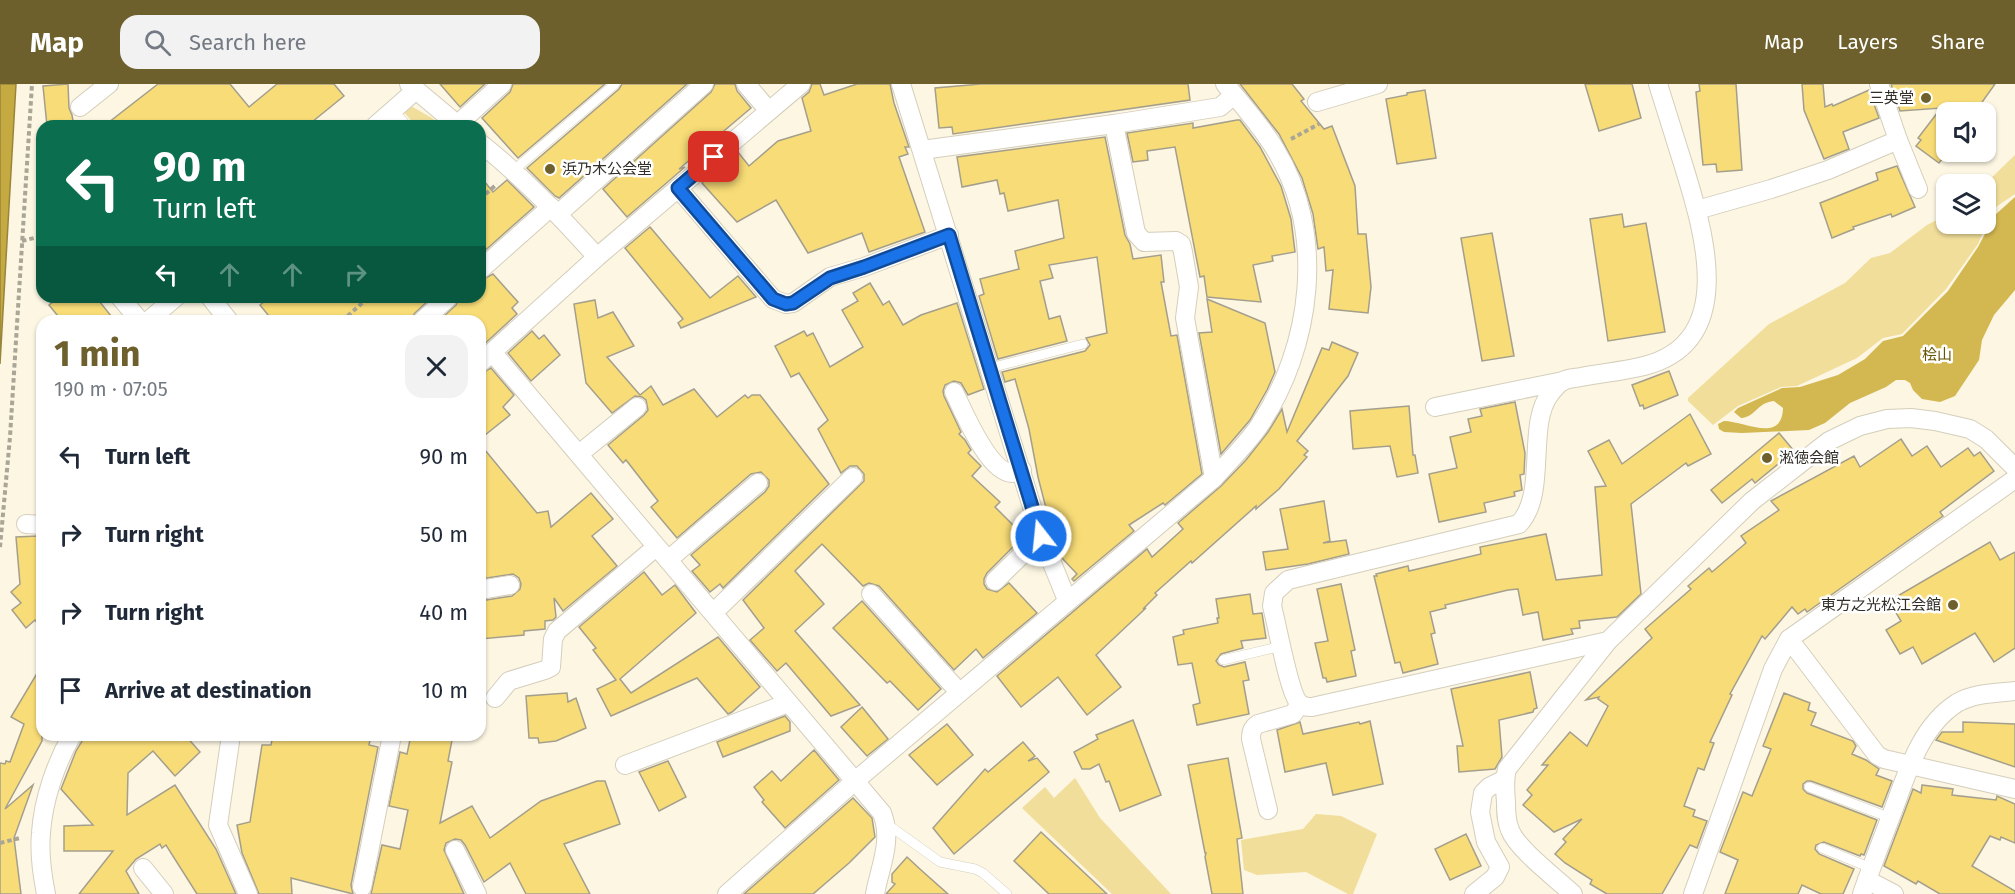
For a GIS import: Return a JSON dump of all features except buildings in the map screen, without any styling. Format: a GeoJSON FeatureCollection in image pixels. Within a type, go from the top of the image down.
{"type":"FeatureCollection","features":[{"type":"Feature","properties":{"kind":"street"},"geometry":{"type":"LineString","coordinates":[[80,107],[109,84]]}},
{"type":"Feature","properties":{"kind":"street"},"geometry":{"type":"LineString","coordinates":[[463,120],[502,84]]}},
{"type":"Feature","properties":{"kind":"street"},"geometry":{"type":"LineString","coordinates":[[486,265],[704,84]]}},
{"type":"Feature","properties":{"kind":"street"},"geometry":{"type":"LineString","coordinates":[[747,84],[769,111]]}},
{"type":"Feature","properties":{"kind":"street"},"geometry":{"type":"LineString","coordinates":[[801,84],[597,257],[486,357],[579,454],[882,813],[886,824],[886,847],[875,894]]}},
{"type":"Feature","properties":{"kind":"street"},"geometry":{"type":"LineString","coordinates":[[901,84],[1041,536],[1067,600]]}},
{"type":"Feature","properties":{"kind":"street"},"geometry":{"type":"LineString","coordinates":[[1317,102],[1335,93],[1378,84]]}},
{"type":"Feature","properties":{"kind":"street"},"geometry":{"type":"LineString","coordinates":[[1435,407],[1646,365],[1669,356],[1688,342],[1699,325],[1704,305],[1707,281],[1706,250],[1697,210],[1658,84]]}},
{"type":"Feature","properties":{"kind":"street"},"geometry":{"type":"LineString","coordinates":[[1879,84],[1918,189]]}},
{"type":"Feature","properties":{"kind":"street"},"geometry":{"type":"LineString","coordinates":[[382,120],[417,89],[452,120]]}},
{"type":"Feature","properties":{"kind":"street"},"geometry":{"type":"LineString","coordinates":[[727,894],[959,692],[1214,478],[1243,446],[1267,414],[1290,366],[1300,333],[1307,272],[1303,219],[1294,189],[1276,150],[1230,90],[1220,107],[922,150]]}},
{"type":"Feature","properties":{"kind":"street"},"geometry":{"type":"LineString","coordinates":[[1114,124],[1136,233],[1144,242],[1176,241],[1181,244],[1189,287],[1185,318],[1214,478]]}},
{"type":"Feature","properties":{"kind":"street"},"geometry":{"type":"LineString","coordinates":[[1697,210],[1828,170],[1898,140]]}},
{"type":"Feature","properties":{"kind":"street"},"geometry":{"type":"LineString","coordinates":[[486,148],[514,170],[597,257]]}},
{"type":"Feature","properties":{"kind":"street"},"geometry":{"type":"LineString","coordinates":[[678,188],[773,299],[786,304],[793,303],[830,278],[949,235]]}},
{"type":"Feature","properties":{"kind":"street"},"geometry":{"type":"LineString","coordinates":[[125,303],[135,315]]}},
{"type":"Feature","properties":{"kind":"street"},"geometry":{"type":"LineString","coordinates":[[155,315],[169,303]]}},
{"type":"Feature","properties":{"kind":"street"},"geometry":{"type":"LineString","coordinates":[[215,303],[225,315]]}},
{"type":"Feature","properties":{"kind":"street"},"geometry":{"type":"LineString","coordinates":[[430,315],[442,303]]}},
{"type":"Feature","properties":{"kind":"street"},"geometry":{"type":"LineString","coordinates":[[1564,381],[1544,403],[1532,501],[1528,515],[1519,524],[1288,580],[1274,593],[1272,606],[1293,691],[1300,704],[1312,707],[1608,641]]}},
{"type":"Feature","properties":{"kind":"street"},"geometry":{"type":"LineString","coordinates":[[954,393],[982,449],[992,461],[1013,473],[1022,470]]}},
{"type":"Feature","properties":{"kind":"street"},"geometry":{"type":"LineString","coordinates":[[579,454],[637,406]]}},
{"type":"Feature","properties":{"kind":"street"},"geometry":{"type":"LineString","coordinates":[[1573,894],[1521,846],[1511,833],[1507,823],[1504,779],[1507,769],[1608,641],[1752,501],[1829,441],[1860,426],[1887,419],[1911,418],[1954,424],[1970,429],[1986,439],[2015,468]]}},
{"type":"Feature","properties":{"kind":"street"},"geometry":{"type":"LineString","coordinates":[[713,613],[853,477]]}},
{"type":"Feature","properties":{"kind":"street"},"geometry":{"type":"LineString","coordinates":[[1693,894],[1773,669],[1789,639],[2015,479]]}},
{"type":"Feature","properties":{"kind":"street"},"geometry":{"type":"LineString","coordinates":[[495,698],[509,681],[551,666],[553,639],[557,631],[758,483]]}},
{"type":"Feature","properties":{"kind":"street"},"geometry":{"type":"LineString","coordinates":[[995,581],[1041,536]]}},
{"type":"Feature","properties":{"kind":"street"},"geometry":{"type":"LineString","coordinates":[[486,589],[510,585]]}},
{"type":"Feature","properties":{"kind":"street"},"geometry":{"type":"LineString","coordinates":[[871,594],[959,692]]}},
{"type":"Feature","properties":{"kind":"street"},"geometry":{"type":"LineString","coordinates":[[1789,639],[1877,755],[1884,759],[2015,789]]}},
{"type":"Feature","properties":{"kind":"street"},"geometry":{"type":"LineString","coordinates":[[1894,894],[1867,881],[1910,765],[1925,737],[1940,717],[1966,698],[2015,692]]}},
{"type":"Feature","properties":{"kind":"street"},"geometry":{"type":"LineString","coordinates":[[625,765],[788,703]]}},
{"type":"Feature","properties":{"kind":"street"},"geometry":{"type":"LineString","coordinates":[[1268,810],[1251,732],[1258,723],[1293,714],[1300,704]]}},
{"type":"Feature","properties":{"kind":"street"},"geometry":{"type":"LineString","coordinates":[[46,894],[40,855],[40,832],[57,769],[69,741]]}},
{"type":"Feature","properties":{"kind":"street"},"geometry":{"type":"LineString","coordinates":[[230,741],[218,825],[248,894]]}},
{"type":"Feature","properties":{"kind":"street"},"geometry":{"type":"LineString","coordinates":[[362,887],[391,741]]}},
{"type":"Feature","properties":{"kind":"street"},"geometry":{"type":"LineString","coordinates":[[1474,894],[1495,877],[1500,867],[1486,842],[1480,812],[1483,793],[1504,779]]}},
{"type":"Feature","properties":{"kind":"street"},"geometry":{"type":"LineString","coordinates":[[455,850],[477,894]]}},
{"type":"Feature","properties":{"kind":"street"},"geometry":{"type":"LineString","coordinates":[[143,868],[164,894]]}},
{"type":"Feature","properties":{"kind":"lane"},"geometry":{"type":"LineString","coordinates":[[514,170],[615,84]]}},
{"type":"Feature","properties":{"kind":"lane"},"geometry":{"type":"LineString","coordinates":[[393,110],[402,120]]}},
{"type":"Feature","properties":{"kind":"lane"},"geometry":{"type":"LineString","coordinates":[[990,368],[1083,344]]}},
{"type":"Feature","properties":{"kind":"lane"},"geometry":{"type":"LineString","coordinates":[[1223,660],[1282,646]]}},
{"type":"Feature","properties":{"kind":"lane"},"geometry":{"type":"LineString","coordinates":[[1809,787],[1891,818]]}},
{"type":"Feature","properties":{"kind":"lane"},"geometry":{"type":"LineString","coordinates":[[886,824],[940,862],[975,869],[983,873],[1007,894]]}},
{"type":"Feature","properties":{"kind":"lane"},"geometry":{"type":"LineString","coordinates":[[1822,848],[1867,881]]}},
{"type":"Feature","properties":{"kind":"path"},"geometry":{"type":"LineString","coordinates":[[0,547],[10,437],[32,84]]}},
{"type":"Feature","properties":{"kind":"path"},"geometry":{"type":"LineString","coordinates":[[1276,150],[1282,144],[1320,123],[1320,109],[1317,102]]}},
{"type":"Feature","properties":{"kind":"path"},"geometry":{"type":"LineString","coordinates":[[22,241],[36,238]]}},
{"type":"Feature","properties":{"kind":"path"},"geometry":{"type":"LineString","coordinates":[[349,315],[362,303]]}},
{"type":"Feature","properties":{"kind":"shaded area"},"geometry":{"type":"Polygon","coordinates":[[[0,84],[16,84],[0,364],[0,84]]]}},
{"type":"Feature","properties":{"kind":"shaded area"},"geometry":{"type":"Polygon","coordinates":[[[409,105],[434,120],[411,120],[403,111],[409,105]]]}},
{"type":"Feature","properties":{"kind":"shaded area"},"geometry":{"type":"Polygon","coordinates":[[[2015,155],[2015,194],[1996,207],[1996,174],[2015,155]]]}},
{"type":"Feature","properties":{"kind":"shaded area"},"geometry":{"type":"Polygon","coordinates":[[[1936,220],[1936,234],[1982,234],[1978,244],[1946,289],[1902,334],[1883,338],[1857,358],[1797,386],[1781,387],[1738,406],[1713,425],[1688,401],[1688,398],[1769,324],[1845,283],[1871,258],[1890,253],[1936,220]]]}},
{"type":"Feature","properties":{"kind":"shaded area"},"geometry":{"type":"Polygon","coordinates":[[[1075,778],[1100,818],[1171,894],[1112,894],[1022,808],[1045,787],[1054,798],[1075,778]]]}},
{"type":"Feature","properties":{"kind":"shaded area"},"geometry":{"type":"Polygon","coordinates":[[[1316,814],[1341,816],[1377,834],[1353,894],[1348,894],[1306,872],[1257,875],[1244,870],[1241,840],[1303,829],[1316,814]]]}},
{"type":"Feature","properties":{"kind":"green space","name":"桧山"},"geometry":{"type":"Polygon","coordinates":[[[2015,197],[2015,290],[1994,315],[1982,340],[1979,360],[1955,396],[1940,402],[1922,399],[1910,383],[1905,380],[1896,380],[1850,403],[1825,423],[1809,430],[1742,433],[1724,432],[1719,429],[1718,424],[1724,421],[1761,428],[1776,425],[1781,419],[1783,408],[1774,401],[1763,404],[1746,417],[1741,418],[1734,412],[1782,388],[1800,387],[1838,375],[1865,359],[1883,341],[1903,336],[1948,291],[1985,234],[1996,234],[1996,214],[2015,197]]]}},
{"type":"Feature","properties":{"kind":"place","name":"三英堂"},"geometry":{"type":"Point","coordinates":[1926,98]}},
{"type":"Feature","properties":{"kind":"place","name":"浜乃木公会堂"},"geometry":{"type":"Point","coordinates":[550,169]}},
{"type":"Feature","properties":{"kind":"place","name":"淞徳会館"},"geometry":{"type":"Point","coordinates":[1767,458]}},
{"type":"Feature","properties":{"kind":"place","name":"東方之光松江会館"},"geometry":{"type":"Point","coordinates":[1953,605]}},
{"type":"Feature","properties":{"kind":"route"},"geometry":{"type":"LineString","coordinates":[[714,157],[678,188],[773,299],[780,303],[793,303],[830,278],[949,235],[1041,536]]}}]}
